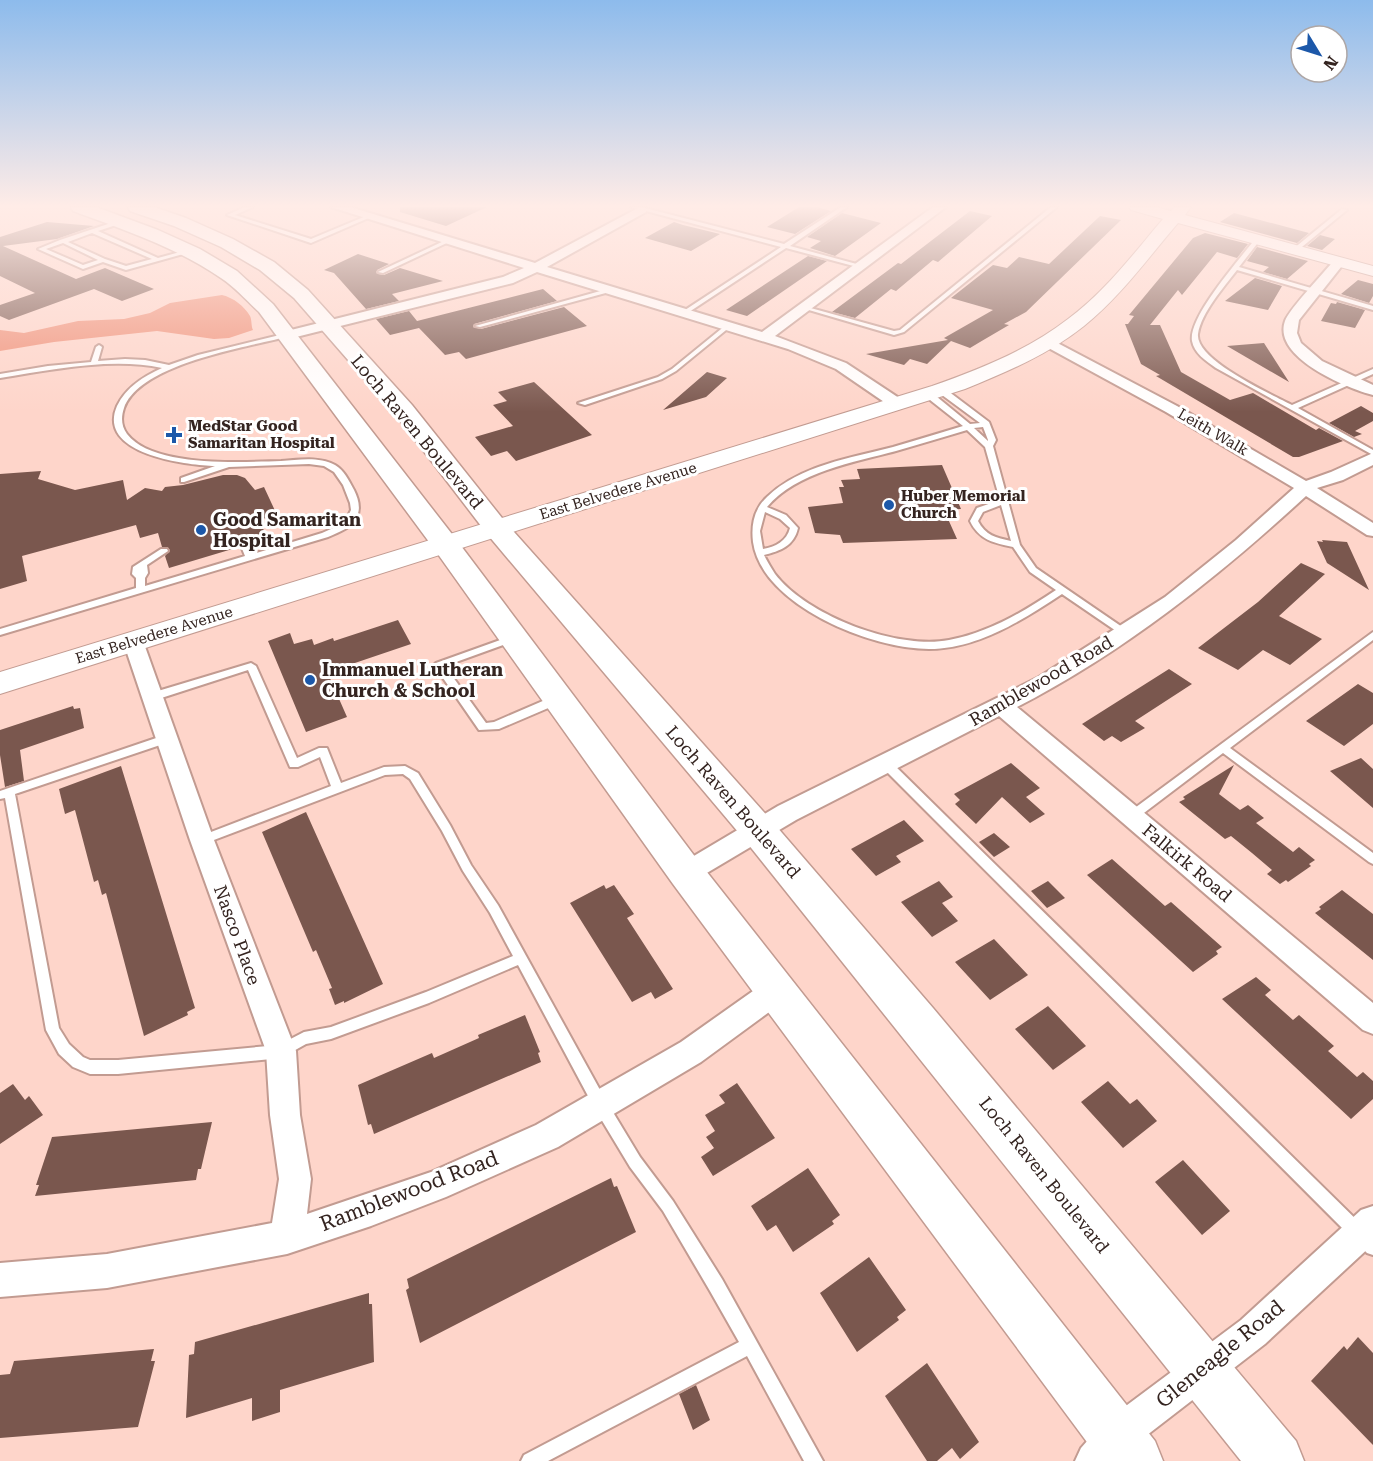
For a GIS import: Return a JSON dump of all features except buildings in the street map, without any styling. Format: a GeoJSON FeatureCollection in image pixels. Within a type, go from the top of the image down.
{"type":"FeatureCollection","features":[{"type":"Feature","properties":{"kind":"main road"},"geometry":{"type":"LineString","coordinates":[[230,275],[250,291],[288,335],[445,544],[686,873],[777,990],[1115,1453]]}},
{"type":"Feature","properties":{"kind":"main road","name":"Loch Raven Boulevard"},"geometry":{"type":"LineString","coordinates":[[279,275],[290,283],[434,446],[497,529],[757,829],[948,1058],[1276,1461]]}},
{"type":"Feature","properties":{"kind":"main road","name":"East Belvedere Avenue"},"geometry":{"type":"LineString","coordinates":[[0,682],[935,392],[1003,365],[1048,342],[1087,313],[1121,275]]}},
{"type":"Feature","properties":{"kind":"street"},"geometry":{"type":"LineString","coordinates":[[288,335],[498,283],[518,275]]}},
{"type":"Feature","properties":{"kind":"street"},"geometry":{"type":"LineString","coordinates":[[560,275],[766,336],[812,353],[840,366],[896,403]]}},
{"type":"Feature","properties":{"kind":"street"},"geometry":{"type":"LineString","coordinates":[[766,336],[849,275]]}},
{"type":"Feature","properties":{"kind":"street"},"geometry":{"type":"LineString","coordinates":[[1328,275],[1292,320],[1290,340],[1313,361],[1373,390]]}},
{"type":"Feature","properties":{"kind":"street","name":"Leith Walk"},"geometry":{"type":"LineString","coordinates":[[1048,342],[1159,400],[1306,486],[1373,531]]}},
{"type":"Feature","properties":{"kind":"street","name":"Ramblewood Road"},"geometry":{"type":"LineString","coordinates":[[686,873],[757,829],[1047,682],[1125,633],[1210,572],[1306,486],[1337,476],[1373,458]]}},
{"type":"Feature","properties":{"kind":"street","name":"Nasco Place"},"geometry":{"type":"LineString","coordinates":[[133,641],[202,840],[281,1051],[285,1115],[295,1179],[287,1237]]}},
{"type":"Feature","properties":{"kind":"street","name":"Falkirk Road"},"geometry":{"type":"LineString","coordinates":[[1000,705],[1373,1021]]}},
{"type":"Feature","properties":{"kind":"street","name":"Ramblewood Road"},"geometry":{"type":"LineString","coordinates":[[0,1280],[106,1271],[287,1237],[371,1210],[445,1182],[547,1136],[691,1052],[777,990]]}},
{"type":"Feature","properties":{"kind":"street","name":"Gleneagle Road"},"geometry":{"type":"LineString","coordinates":[[1115,1453],[1202,1372],[1253,1332],[1368,1234]]}},
{"type":"Feature","properties":{"kind":"lane"},"geometry":{"type":"LineString","coordinates":[[684,312],[741,275]]}},
{"type":"Feature","properties":{"kind":"lane"},"geometry":{"type":"LineString","coordinates":[[805,308],[894,333],[902,331],[971,275]]}},
{"type":"Feature","properties":{"kind":"lane"},"geometry":{"type":"LineString","coordinates":[[1231,275],[1200,318],[1194,334],[1196,344],[1203,356],[1218,367],[1373,453]]}},
{"type":"Feature","properties":{"kind":"lane"},"geometry":{"type":"LineString","coordinates":[[1262,275],[1373,308]]}},
{"type":"Feature","properties":{"kind":"lane"},"geometry":{"type":"LineString","coordinates":[[478,326],[611,290]]}},
{"type":"Feature","properties":{"kind":"lane"},"geometry":{"type":"LineString","coordinates":[[582,403],[660,378],[674,370],[728,326]]}},
{"type":"Feature","properties":{"kind":"lane"},"geometry":{"type":"LineString","coordinates":[[0,632],[334,532],[348,523],[356,507],[340,473],[328,465],[310,462],[230,464],[159,459],[129,441],[122,432],[118,417],[121,407],[131,392],[148,378],[169,367],[200,356],[288,335]]}},
{"type":"Feature","properties":{"kind":"lane"},"geometry":{"type":"LineString","coordinates":[[94,363],[99,347]]}},
{"type":"Feature","properties":{"kind":"lane"},"geometry":{"type":"LineString","coordinates":[[0,376],[94,363],[136,361],[169,367]]}},
{"type":"Feature","properties":{"kind":"lane"},"geometry":{"type":"LineString","coordinates":[[1292,408],[1373,371]]}},
{"type":"Feature","properties":{"kind":"lane"},"geometry":{"type":"LineString","coordinates":[[935,392],[986,424],[992,440],[988,446]]}},
{"type":"Feature","properties":{"kind":"lane"},"geometry":{"type":"LineString","coordinates":[[935,392],[988,446],[1016,546],[1032,570],[1125,633]]}},
{"type":"Feature","properties":{"kind":"lane"},"geometry":{"type":"LineString","coordinates":[[986,424],[853,459],[804,478],[772,496],[758,514],[755,540],[764,568],[792,597],[842,624],[882,640],[929,646],[974,638],[1019,619],[1062,590]]}},
{"type":"Feature","properties":{"kind":"lane"},"geometry":{"type":"LineString","coordinates":[[184,480],[230,464]]}},
{"type":"Feature","properties":{"kind":"lane"},"geometry":{"type":"LineString","coordinates":[[1003,502],[981,510],[974,521],[978,531],[989,538],[1016,546]]}},
{"type":"Feature","properties":{"kind":"lane"},"geometry":{"type":"LineString","coordinates":[[759,553],[777,549],[792,537],[794,528],[783,517],[763,508]]}},
{"type":"Feature","properties":{"kind":"lane"},"geometry":{"type":"LineString","coordinates":[[245,546],[250,557]]}},
{"type":"Feature","properties":{"kind":"lane"},"geometry":{"type":"LineString","coordinates":[[141,589],[140,577],[144,573],[142,564],[164,551]]}},
{"type":"Feature","properties":{"kind":"lane"},"geometry":{"type":"LineString","coordinates":[[1132,816],[1373,635]]}},
{"type":"Feature","properties":{"kind":"lane"},"geometry":{"type":"LineString","coordinates":[[514,638],[440,665],[483,727],[495,726],[558,699]]}},
{"type":"Feature","properties":{"kind":"lane"},"geometry":{"type":"LineString","coordinates":[[152,697],[251,666],[294,764],[323,751],[338,789]]}},
{"type":"Feature","properties":{"kind":"lane"},"geometry":{"type":"LineString","coordinates":[[168,738],[4,794],[53,1030],[64,1049],[78,1062],[90,1067],[118,1067],[281,1051],[304,1038],[331,1033],[407,1005],[521,958]]}},
{"type":"Feature","properties":{"kind":"lane"},"geometry":{"type":"LineString","coordinates":[[1223,748],[1373,859]]}},
{"type":"Feature","properties":{"kind":"lane"},"geometry":{"type":"LineString","coordinates":[[885,763],[1368,1234]]}},
{"type":"Feature","properties":{"kind":"lane"},"geometry":{"type":"LineString","coordinates":[[202,840],[384,771],[405,770],[414,776],[521,958],[600,1104],[635,1162],[668,1206],[716,1285],[814,1461]]}},
{"type":"Feature","properties":{"kind":"lane"},"geometry":{"type":"LineString","coordinates":[[530,1461],[749,1346]]}},
{"type":"Feature","properties":{"kind":"shaded area"},"geometry":{"type":"Polygon","coordinates":[[[222,295],[235,300],[245,309],[251,318],[253,330],[229,338],[214,339],[157,331],[54,342],[0,351],[0,330],[24,333],[78,321],[124,319],[150,313],[170,303],[222,295]]]}},
{"type":"Feature","properties":{"kind":"place","name":"MedStar Good Samaritan Hospital"},"geometry":{"type":"Point","coordinates":[174,435]}},
{"type":"Feature","properties":{"kind":"place","name":"Huber Memorial Church"},"geometry":{"type":"Point","coordinates":[889,505]}},
{"type":"Feature","properties":{"kind":"place","name":"Good Samaritan Hospital"},"geometry":{"type":"Point","coordinates":[201,530]}},
{"type":"Feature","properties":{"kind":"place","name":"Immanuel Lutheran Church & School"},"geometry":{"type":"Point","coordinates":[310,680]}}]}
